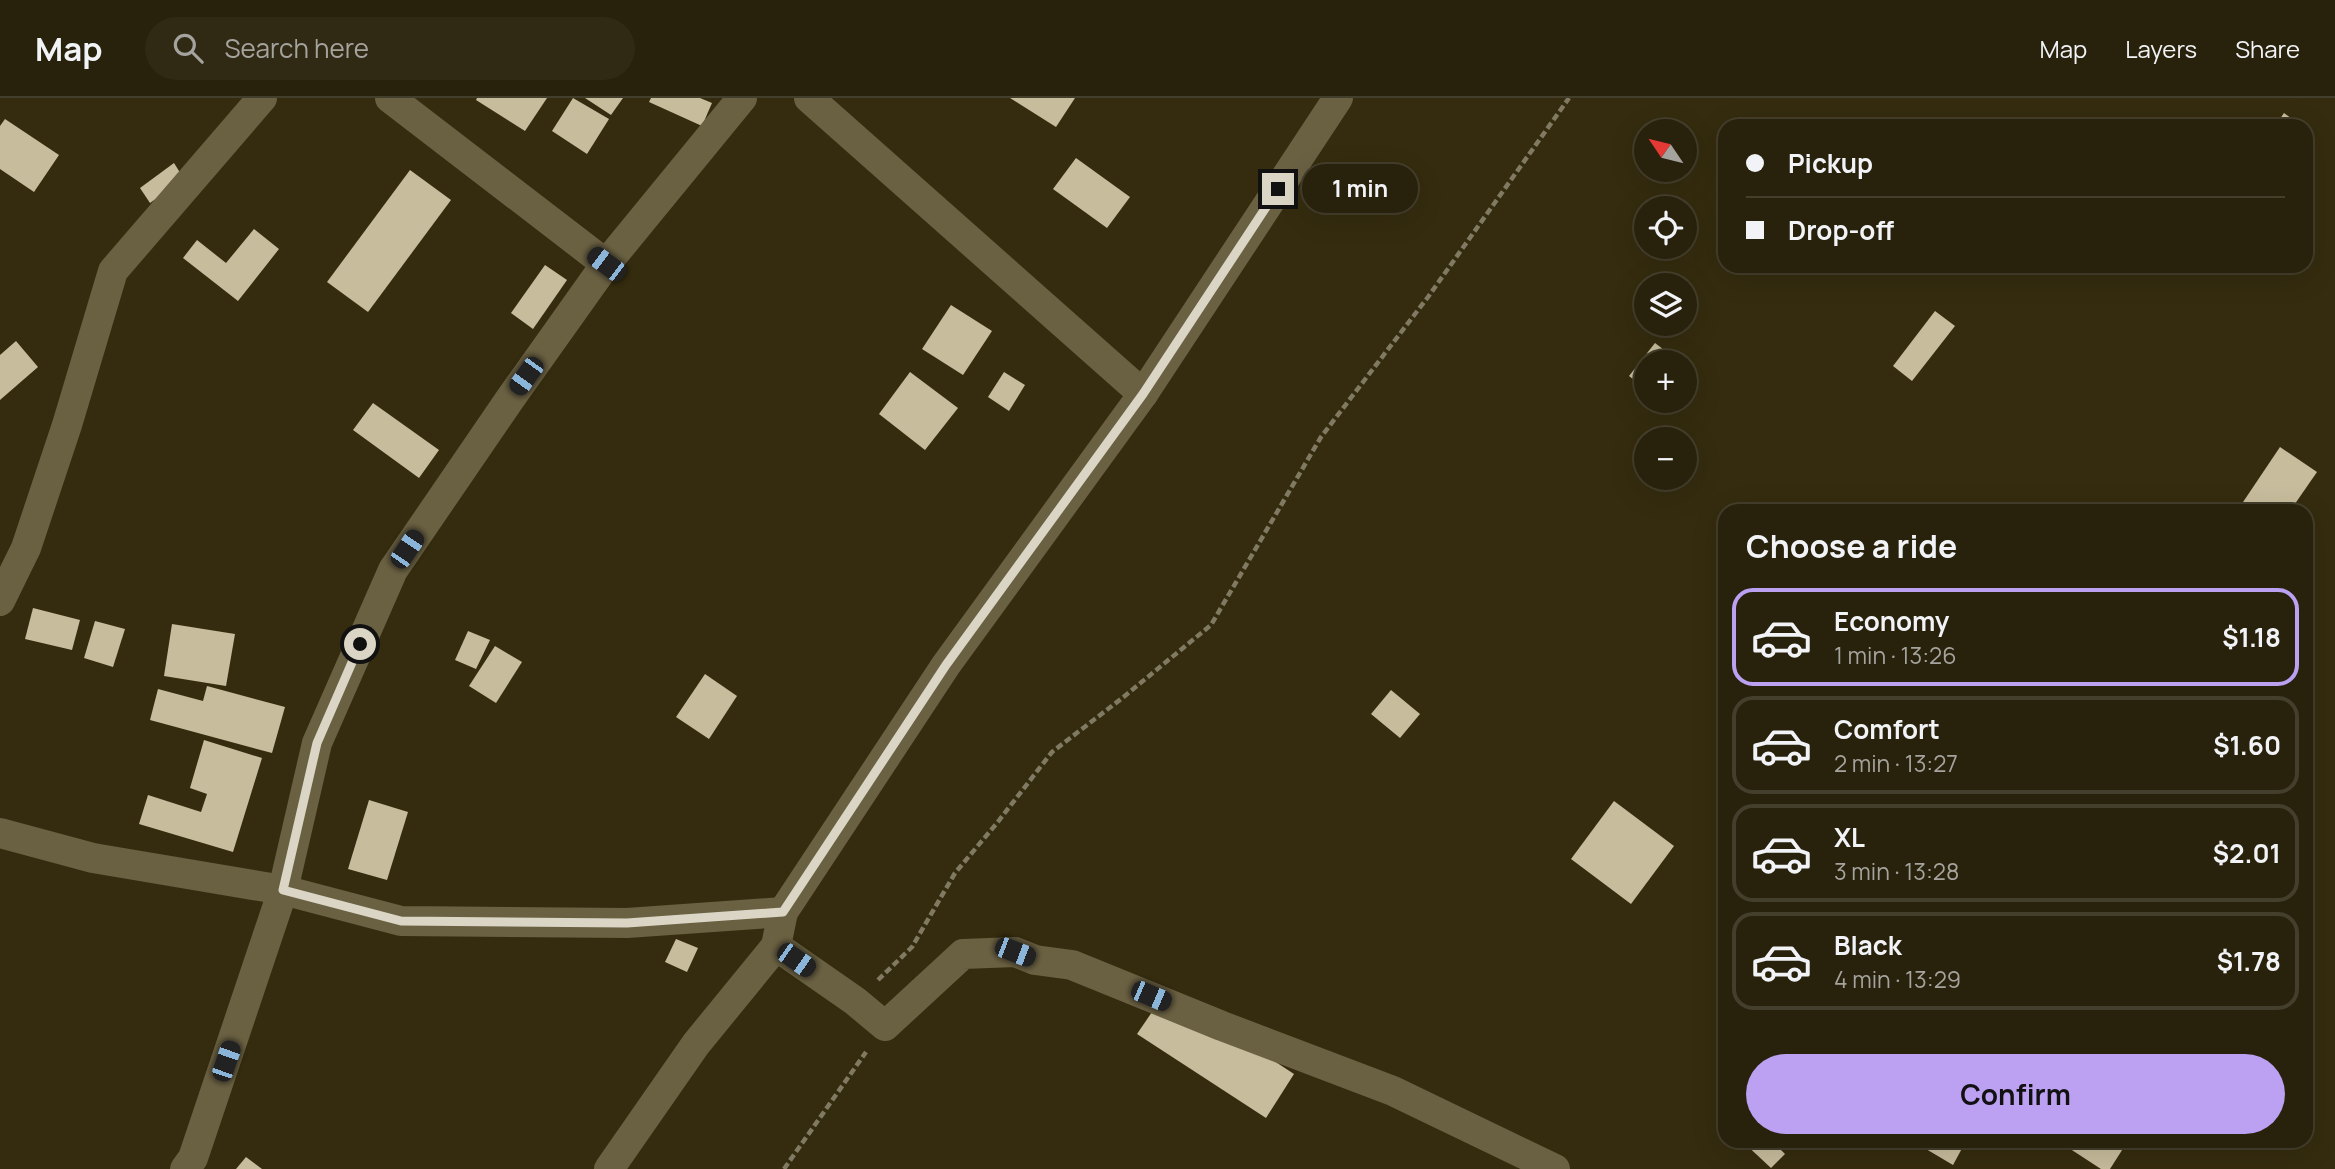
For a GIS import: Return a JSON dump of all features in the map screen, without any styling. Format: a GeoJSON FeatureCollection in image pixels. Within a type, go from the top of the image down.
{"type":"FeatureCollection","features":[{"type":"Feature","properties":{"kind":"street"},"geometry":{"type":"LineString","coordinates":[[0,601],[30,536],[67,425],[113,271],[262,98]]}},
{"type":"Feature","properties":{"kind":"street"},"geometry":{"type":"LineString","coordinates":[[390,98],[606,264]]}},
{"type":"Feature","properties":{"kind":"street"},"geometry":{"type":"LineString","coordinates":[[185,1169],[193,1158],[283,890],[317,743],[393,570],[606,264],[742,98]]}},
{"type":"Feature","properties":{"kind":"street"},"geometry":{"type":"LineString","coordinates":[[809,98],[1143,394]]}},
{"type":"Feature","properties":{"kind":"street"},"geometry":{"type":"LineString","coordinates":[[609,1169],[696,1044],[776,946],[783,912],[946,665],[1143,394],[1338,98]]}},
{"type":"Feature","properties":{"kind":"street"},"geometry":{"type":"LineString","coordinates":[[0,833],[93,858],[283,890],[401,921],[627,923],[783,912]]}},
{"type":"Feature","properties":{"kind":"street"},"geometry":{"type":"LineString","coordinates":[[776,946],[855,1001],[885,1026],[963,954],[1015,952],[1035,960],[1072,965],[1393,1091],[1555,1169]]}},
{"type":"Feature","properties":{"kind":"path"},"geometry":{"type":"LineString","coordinates":[[855,1001],[912,947],[955,873],[997,824],[1052,752],[1211,625],[1321,437],[1428,298],[1569,98]]}},
{"type":"Feature","properties":{"kind":"path"},"geometry":{"type":"LineString","coordinates":[[784,1169],[885,1026]]}},
{"type":"Feature","properties":{"kind":"building"},"geometry":{"type":"Polygon","coordinates":[[[547,98],[525,131],[476,100],[547,98]]]}},
{"type":"Feature","properties":{"kind":"building"},"geometry":{"type":"Polygon","coordinates":[[[573,98],[609,119],[587,154],[552,131],[573,98]]]}},
{"type":"Feature","properties":{"kind":"building"},"geometry":{"type":"Polygon","coordinates":[[[585,98],[623,98],[611,115],[585,98]]]}},
{"type":"Feature","properties":{"kind":"building"},"geometry":{"type":"Polygon","coordinates":[[[651,98],[700,98],[712,103],[702,126],[649,102],[651,98]]]}},
{"type":"Feature","properties":{"kind":"building"},"geometry":{"type":"Polygon","coordinates":[[[1010,98],[1075,98],[1056,127],[1010,98]]]}},
{"type":"Feature","properties":{"kind":"building"},"geometry":{"type":"Polygon","coordinates":[[[2284,113],[2292,119],[2280,119],[2284,113]]]}},
{"type":"Feature","properties":{"kind":"building"},"geometry":{"type":"Polygon","coordinates":[[[5,119],[59,155],[34,192],[0,169],[0,126],[5,119]]]}},
{"type":"Feature","properties":{"kind":"building"},"geometry":{"type":"Polygon","coordinates":[[[1076,158],[1130,197],[1107,228],[1053,189],[1076,158]]]}},
{"type":"Feature","properties":{"kind":"building"},"geometry":{"type":"Polygon","coordinates":[[[174,163],[184,179],[150,203],[140,188],[174,163]]]}},
{"type":"Feature","properties":{"kind":"building"},"geometry":{"type":"Polygon","coordinates":[[[410,170],[451,200],[368,312],[327,282],[410,170]]]}},
{"type":"Feature","properties":{"kind":"building"},"geometry":{"type":"Polygon","coordinates":[[[254,229],[279,249],[238,301],[183,258],[197,240],[226,263],[254,229]]]}},
{"type":"Feature","properties":{"kind":"building"},"geometry":{"type":"Polygon","coordinates":[[[545,265],[567,280],[533,329],[511,313],[545,265]]]}},
{"type":"Feature","properties":{"kind":"building"},"geometry":{"type":"Polygon","coordinates":[[[951,305],[992,331],[963,375],[922,349],[951,305]]]}},
{"type":"Feature","properties":{"kind":"building"},"geometry":{"type":"Polygon","coordinates":[[[1935,311],[1955,326],[1912,381],[1893,366],[1935,311]]]}},
{"type":"Feature","properties":{"kind":"building"},"geometry":{"type":"Polygon","coordinates":[[[16,341],[38,367],[0,400],[0,355],[16,341]]]}},
{"type":"Feature","properties":{"kind":"building"},"geometry":{"type":"Polygon","coordinates":[[[1655,343],[1664,350],[1649,350],[1655,343]]]}},
{"type":"Feature","properties":{"kind":"building"},"geometry":{"type":"Polygon","coordinates":[[[910,372],[958,408],[925,450],[879,414],[910,372]]]}},
{"type":"Feature","properties":{"kind":"building"},"geometry":{"type":"Polygon","coordinates":[[[1004,372],[1025,385],[1009,411],[988,397],[1004,372]]]}},
{"type":"Feature","properties":{"kind":"building"},"geometry":{"type":"Polygon","coordinates":[[[373,403],[439,450],[419,478],[353,430],[373,403]]]}},
{"type":"Feature","properties":{"kind":"building"},"geometry":{"type":"Polygon","coordinates":[[[2280,447],[2317,472],[2295,504],[2242,504],[2280,447]]]}},
{"type":"Feature","properties":{"kind":"building"},"geometry":{"type":"Polygon","coordinates":[[[33,608],[80,620],[72,650],[25,639],[33,608]]]}},
{"type":"Feature","properties":{"kind":"building"},"geometry":{"type":"Polygon","coordinates":[[[95,621],[125,629],[113,667],[84,658],[95,621]]]}},
{"type":"Feature","properties":{"kind":"building"},"geometry":{"type":"Polygon","coordinates":[[[172,624],[235,634],[226,686],[164,676],[172,624]]]}},
{"type":"Feature","properties":{"kind":"building"},"geometry":{"type":"Polygon","coordinates":[[[468,631],[490,640],[476,669],[455,660],[468,631]]]}},
{"type":"Feature","properties":{"kind":"building"},"geometry":{"type":"Polygon","coordinates":[[[495,646],[522,662],[496,703],[469,686],[495,646]]]}},
{"type":"Feature","properties":{"kind":"building"},"geometry":{"type":"Polygon","coordinates":[[[705,674],[737,696],[709,739],[676,717],[705,674]]]}},
{"type":"Feature","properties":{"kind":"building"},"geometry":{"type":"Polygon","coordinates":[[[207,686],[285,707],[272,753],[150,720],[158,689],[203,701],[207,686]]]}},
{"type":"Feature","properties":{"kind":"building"},"geometry":{"type":"Polygon","coordinates":[[[1391,690],[1420,714],[1400,738],[1371,714],[1391,690]]]}},
{"type":"Feature","properties":{"kind":"building"},"geometry":{"type":"Polygon","coordinates":[[[204,740],[262,758],[233,852],[139,824],[148,795],[201,812],[207,794],[190,788],[204,740]]]}},
{"type":"Feature","properties":{"kind":"building"},"geometry":{"type":"Polygon","coordinates":[[[369,800],[408,812],[387,880],[348,869],[369,800]]]}},
{"type":"Feature","properties":{"kind":"building"},"geometry":{"type":"Polygon","coordinates":[[[1614,801],[1674,846],[1631,904],[1571,859],[1614,801]]]}},
{"type":"Feature","properties":{"kind":"building"},"geometry":{"type":"Polygon","coordinates":[[[676,939],[698,948],[687,972],[665,962],[676,939]]]}},
{"type":"Feature","properties":{"kind":"building"},"geometry":{"type":"Polygon","coordinates":[[[1167,990],[1294,1074],[1266,1118],[1137,1034],[1167,990]]]}},
{"type":"Feature","properties":{"kind":"building"},"geometry":{"type":"Polygon","coordinates":[[[1750,1148],[1779,1148],[1785,1154],[1771,1168],[1750,1148]]]}},
{"type":"Feature","properties":{"kind":"building"},"geometry":{"type":"Polygon","coordinates":[[[1927,1148],[1962,1148],[1953,1165],[1927,1148]]]}},
{"type":"Feature","properties":{"kind":"building"},"geometry":{"type":"Polygon","coordinates":[[[2069,1148],[2123,1148],[2110,1169],[2101,1169],[2069,1148]]]}},
{"type":"Feature","properties":{"kind":"building"},"geometry":{"type":"Polygon","coordinates":[[[246,1157],[262,1169],[236,1169],[246,1157]]]}},
{"type":"Feature","properties":{"kind":"route"},"geometry":{"type":"LineString","coordinates":[[360,644],[317,743],[283,890],[401,921],[627,923],[783,912],[946,665],[1143,394],[1278,189]]}}]}
